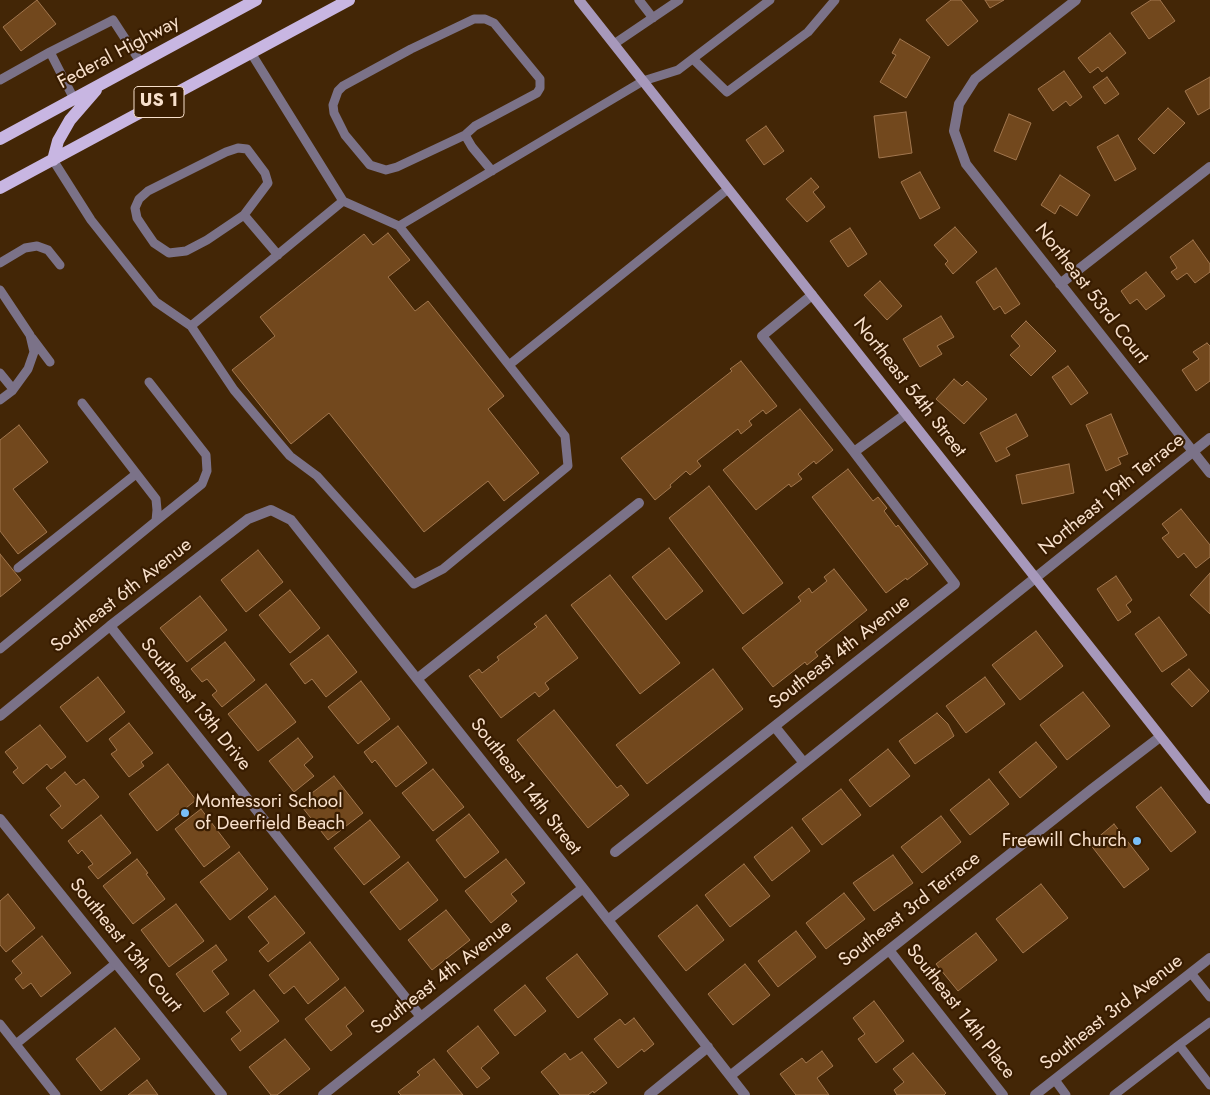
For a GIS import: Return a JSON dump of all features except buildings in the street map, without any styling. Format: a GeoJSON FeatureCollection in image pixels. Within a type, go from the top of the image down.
{"type":"FeatureCollection","features":[{"type":"Feature","properties":{"kind":"main road","name":"Federal Highway"},"geometry":{"type":"LineString","coordinates":[[0,139],[256,0]]}},
{"type":"Feature","properties":{"kind":"main road","name":"US 1"},"geometry":{"type":"LineString","coordinates":[[0,188],[348,0]]}},
{"type":"Feature","properties":{"kind":"main road"},"geometry":{"type":"LineString","coordinates":[[53,160],[58,141],[70,120],[101,84]]}},
{"type":"Feature","properties":{"kind":"street","name":"Northeast 54th Street"},"geometry":{"type":"LineString","coordinates":[[579,0],[1210,799]]}},
{"type":"Feature","properties":{"kind":"street","name":"Northeast 53rd Court"},"geometry":{"type":"LineString","coordinates":[[1076,0],[975,79],[958,104],[954,131],[966,164],[1210,473]]}},
{"type":"Feature","properties":{"kind":"street"},"geometry":{"type":"LineString","coordinates":[[1060,284],[1210,166]]}},
{"type":"Feature","properties":{"kind":"street"},"geometry":{"type":"LineString","coordinates":[[812,295],[762,336],[854,452],[906,414]]}},
{"type":"Feature","properties":{"kind":"street","name":"Northeast 19th Terrace"},"geometry":{"type":"LineString","coordinates":[[1036,578],[1210,438]]}},
{"type":"Feature","properties":{"kind":"street","name":"Southeast 4th Avenue"},"geometry":{"type":"LineString","coordinates":[[615,852],[955,584],[854,452]]}},
{"type":"Feature","properties":{"kind":"street"},"geometry":{"type":"LineString","coordinates":[[417,679],[639,503]]}},
{"type":"Feature","properties":{"kind":"street","name":"Southeast 14th Street"},"geometry":{"type":"LineString","coordinates":[[271,510],[291,520],[745,1095]]}},
{"type":"Feature","properties":{"kind":"street","name":"Southeast 6th Avenue"},"geometry":{"type":"LineString","coordinates":[[0,716],[110,626],[248,519],[271,510]]}},
{"type":"Feature","properties":{"kind":"street"},"geometry":{"type":"LineString","coordinates":[[608,920],[1036,578]]}},
{"type":"Feature","properties":{"kind":"street","name":"Southeast 13th Drive"},"geometry":{"type":"LineString","coordinates":[[110,626],[422,1017]]}},
{"type":"Feature","properties":{"kind":"street"},"geometry":{"type":"LineString","coordinates":[[775,727],[804,764]]}},
{"type":"Feature","properties":{"kind":"street","name":"Southeast 3rd Terrace"},"geometry":{"type":"LineString","coordinates":[[730,1076],[1160,737]]}},
{"type":"Feature","properties":{"kind":"street","name":"Southeast 13th Court"},"geometry":{"type":"LineString","coordinates":[[0,819],[222,1095]]}},
{"type":"Feature","properties":{"kind":"street","name":"Southeast 4th Avenue"},"geometry":{"type":"LineString","coordinates":[[323,1095],[583,888]]}},
{"type":"Feature","properties":{"kind":"street","name":"Southeast 14th Place"},"geometry":{"type":"LineString","coordinates":[[888,950],[1003,1095]]}},
{"type":"Feature","properties":{"kind":"street","name":"Southeast 3rd Avenue"},"geometry":{"type":"LineString","coordinates":[[1035,1095],[1210,958]]}},
{"type":"Feature","properties":{"kind":"street"},"geometry":{"type":"LineString","coordinates":[[649,1095],[708,1047]]}},
{"type":"Feature","properties":{"kind":"lane"},"geometry":{"type":"LineString","coordinates":[[640,0],[653,18]]}},
{"type":"Feature","properties":{"kind":"lane"},"geometry":{"type":"LineString","coordinates":[[614,44],[679,0]]}},
{"type":"Feature","properties":{"kind":"lane"},"geometry":{"type":"LineString","coordinates":[[399,226],[643,81],[678,70],[770,0]]}},
{"type":"Feature","properties":{"kind":"lane"},"geometry":{"type":"LineString","coordinates":[[693,59],[727,92],[808,32],[835,0]]}},
{"type":"Feature","properties":{"kind":"lane"},"geometry":{"type":"LineString","coordinates":[[474,19],[485,19],[494,23],[540,79],[540,88],[537,93],[475,126],[465,135],[397,167],[386,170],[370,165],[345,135],[334,113],[333,106],[338,91],[343,86],[474,19]]}},
{"type":"Feature","properties":{"kind":"lane"},"geometry":{"type":"LineString","coordinates":[[0,80],[113,20],[140,63]]}},
{"type":"Feature","properties":{"kind":"lane"},"geometry":{"type":"LineString","coordinates":[[50,52],[74,99]]}},
{"type":"Feature","properties":{"kind":"lane"},"geometry":{"type":"LineString","coordinates":[[53,160],[91,220],[156,302],[191,326],[234,390],[290,456],[317,476],[414,584],[443,569],[568,466],[565,436],[399,226],[343,202],[251,53]]}},
{"type":"Feature","properties":{"kind":"lane"},"geometry":{"type":"LineString","coordinates":[[465,135],[472,147],[492,171]]}},
{"type":"Feature","properties":{"kind":"lane"},"geometry":{"type":"LineString","coordinates":[[238,148],[247,149],[265,173],[268,183],[244,215],[207,240],[186,250],[169,253],[154,243],[137,218],[135,208],[139,199],[148,191],[226,152],[238,148]]}},
{"type":"Feature","properties":{"kind":"lane"},"geometry":{"type":"LineString","coordinates":[[508,365],[728,189]]}},
{"type":"Feature","properties":{"kind":"lane"},"geometry":{"type":"LineString","coordinates":[[191,326],[343,202]]}},
{"type":"Feature","properties":{"kind":"lane"},"geometry":{"type":"LineString","coordinates":[[244,215],[246,220],[278,255]]}},
{"type":"Feature","properties":{"kind":"lane"},"geometry":{"type":"LineString","coordinates":[[0,262],[25,248],[37,246],[48,250],[60,265]]}},
{"type":"Feature","properties":{"kind":"lane"},"geometry":{"type":"LineString","coordinates":[[0,290],[50,362]]}},
{"type":"Feature","properties":{"kind":"lane"},"geometry":{"type":"LineString","coordinates":[[0,400],[13,389],[28,369],[34,352],[30,335]]}},
{"type":"Feature","properties":{"kind":"lane"},"geometry":{"type":"LineString","coordinates":[[0,373],[13,389]]}},
{"type":"Feature","properties":{"kind":"lane"},"geometry":{"type":"LineString","coordinates":[[0,649],[202,484],[208,471],[206,455],[149,382]]}},
{"type":"Feature","properties":{"kind":"lane"},"geometry":{"type":"LineString","coordinates":[[82,403],[156,499],[156,521]]}},
{"type":"Feature","properties":{"kind":"lane"},"geometry":{"type":"LineString","coordinates":[[18,568],[136,474]]}},
{"type":"Feature","properties":{"kind":"lane"},"geometry":{"type":"LineString","coordinates":[[16,1044],[116,963]]}},
{"type":"Feature","properties":{"kind":"lane"},"geometry":{"type":"LineString","coordinates":[[1191,973],[1210,997]]}},
{"type":"Feature","properties":{"kind":"lane"},"geometry":{"type":"LineString","coordinates":[[1114,1095],[1210,1022]]}},
{"type":"Feature","properties":{"kind":"lane"},"geometry":{"type":"LineString","coordinates":[[0,1024],[56,1095]]}},
{"type":"Feature","properties":{"kind":"lane"},"geometry":{"type":"LineString","coordinates":[[1179,1046],[1210,1085]]}},
{"type":"Feature","properties":{"kind":"lane"},"geometry":{"type":"LineString","coordinates":[[1055,1080],[1066,1095]]}},
{"type":"Feature","properties":{"kind":"place","name":"Montessori School of Deerfield Beach"},"geometry":{"type":"Point","coordinates":[185,813]}},
{"type":"Feature","properties":{"kind":"place","name":"Freewill Church"},"geometry":{"type":"Point","coordinates":[1137,841]}}]}
